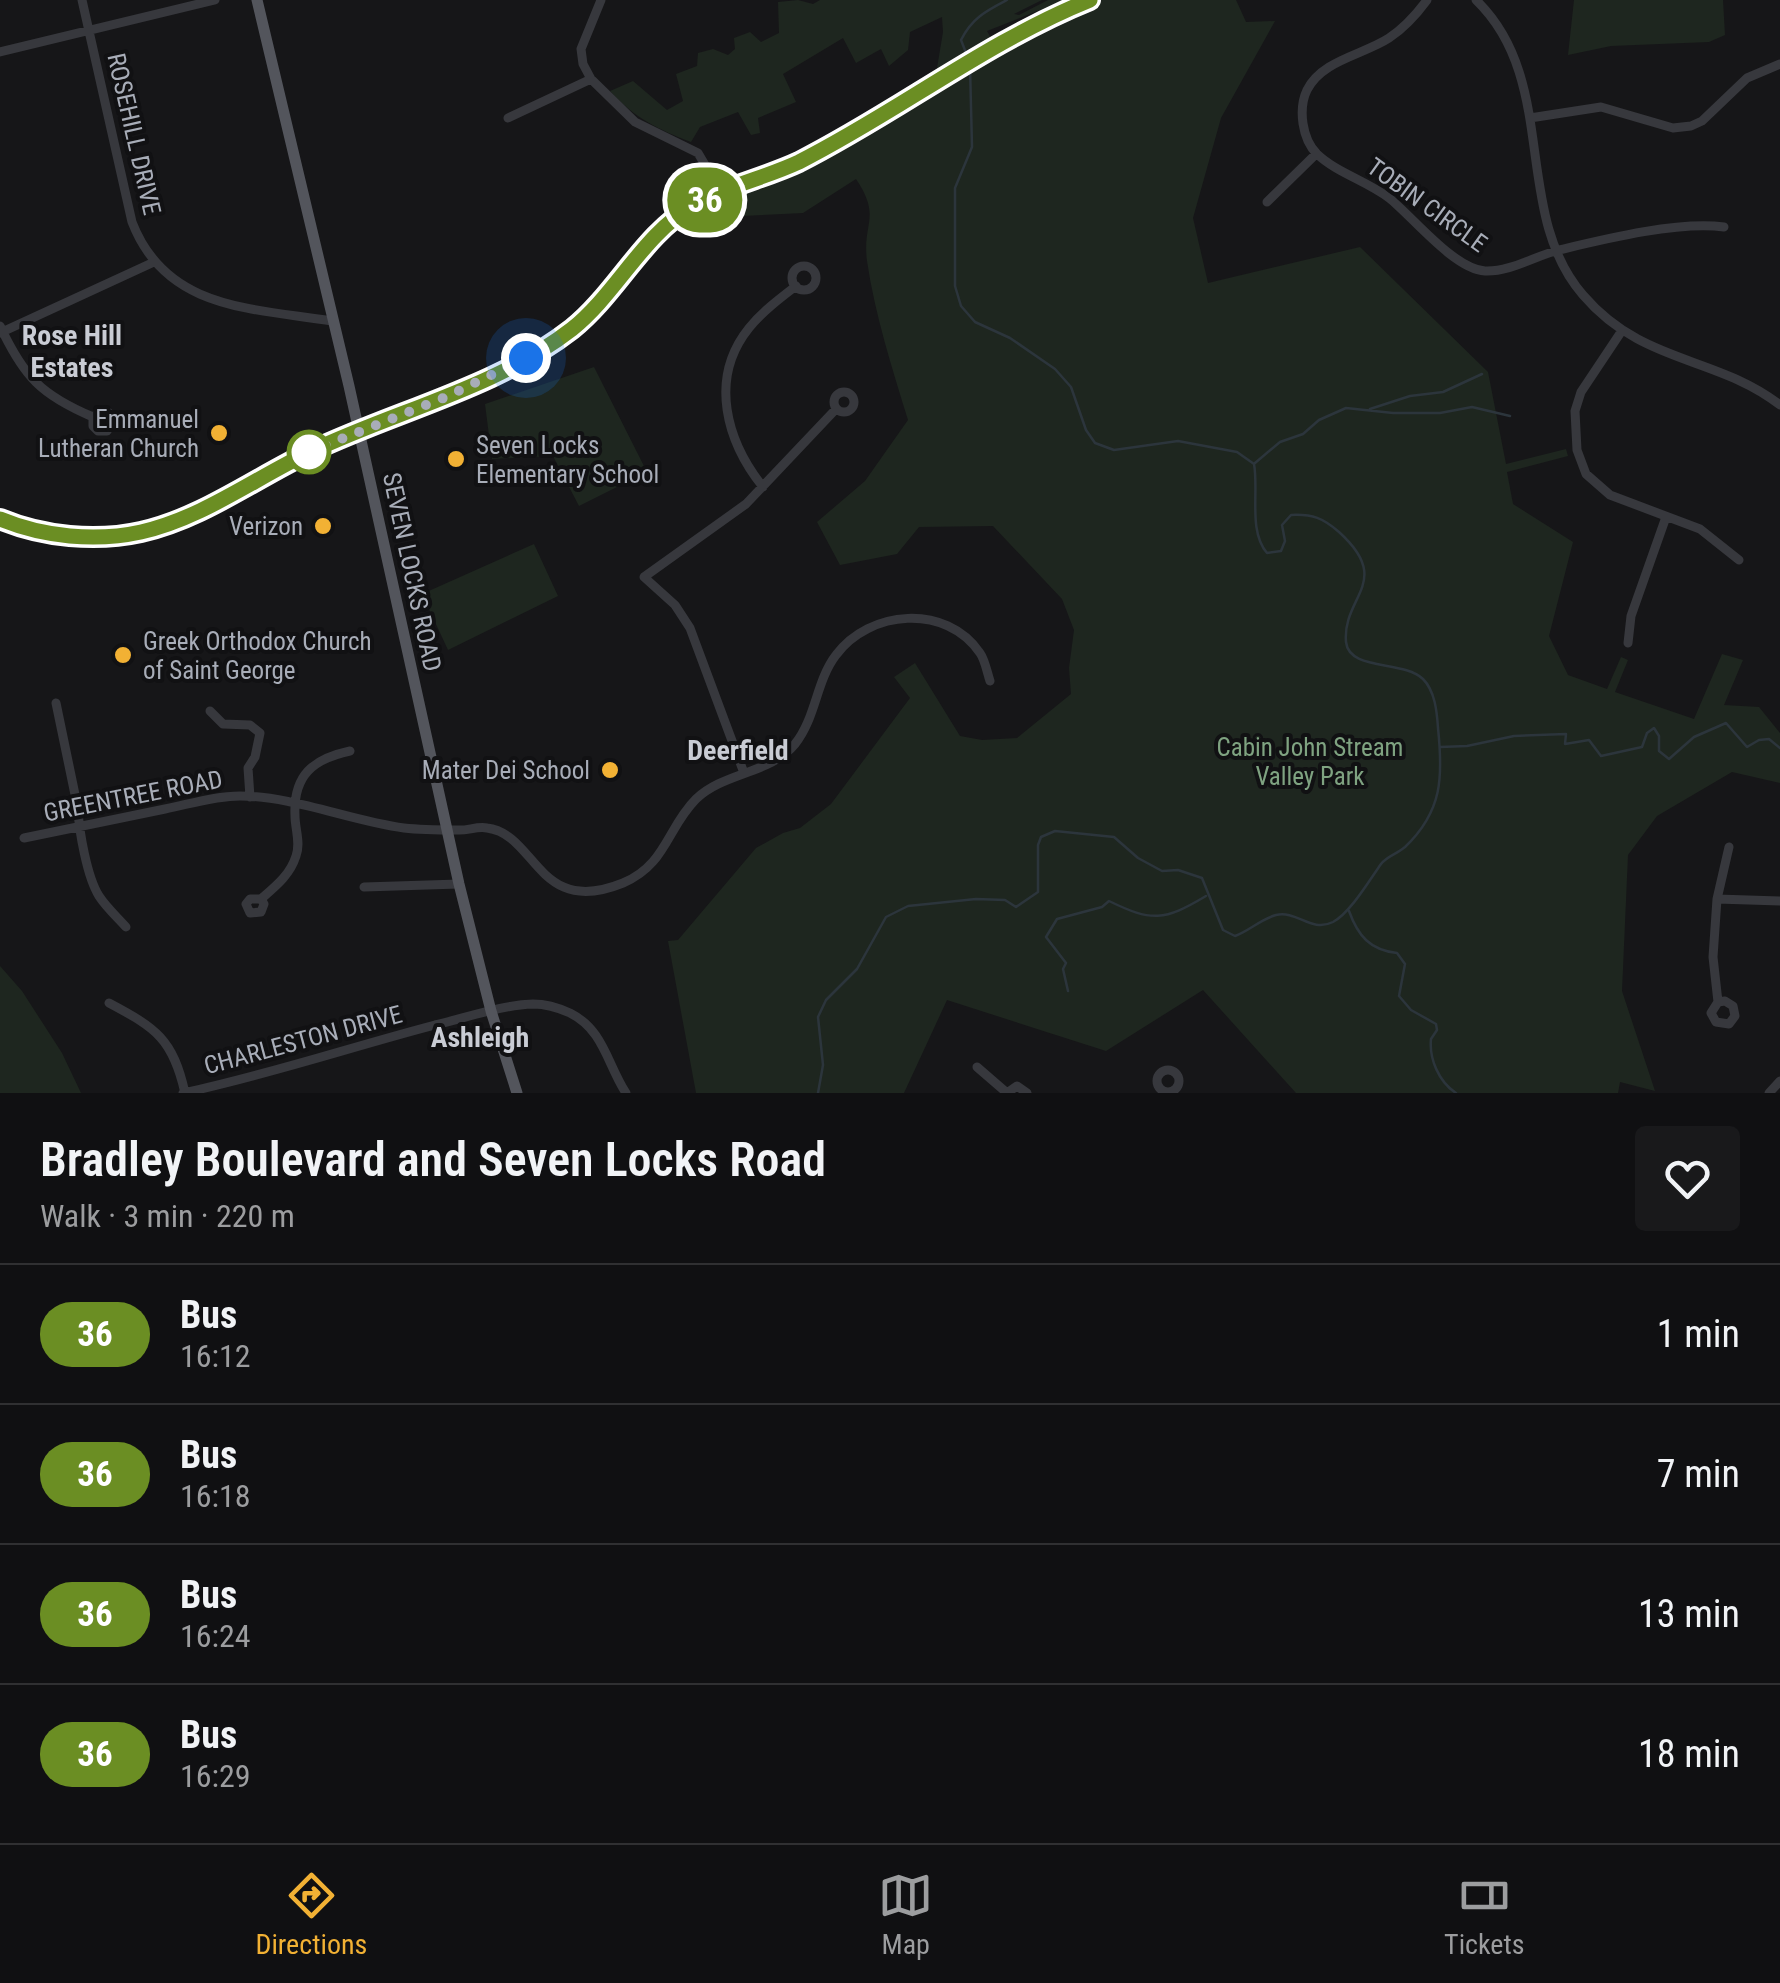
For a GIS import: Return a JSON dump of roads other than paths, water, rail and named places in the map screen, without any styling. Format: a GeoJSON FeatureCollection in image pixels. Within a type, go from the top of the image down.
{"type":"FeatureCollection","features":[{"type":"Feature","properties":{"kind":"main road","name":"SEVEN LOCKS ROAD"},"geometry":{"type":"LineString","coordinates":[[257,0],[459,884],[491,1011],[517,1093]]}},
{"type":"Feature","properties":{"kind":"main road"},"geometry":{"type":"LineString","coordinates":[[0,518],[63,536],[142,532],[201,510],[358,430],[446,397],[549,345],[590,313],[648,246],[692,206],[799,162],[1001,42],[1090,0]]}},
{"type":"Feature","properties":{"kind":"street","name":"ROSEHILL DRIVE"},"geometry":{"type":"LineString","coordinates":[[82,0],[132,222],[154,262],[182,288],[205,298],[332,322]]}},
{"type":"Feature","properties":{"kind":"street"},"geometry":{"type":"LineString","coordinates":[[0,52],[215,0]]}},
{"type":"Feature","properties":{"kind":"street"},"geometry":{"type":"LineString","coordinates":[[602,0],[581,49],[591,79],[635,122],[698,154],[721,192]]}},
{"type":"Feature","properties":{"kind":"street"},"geometry":{"type":"LineString","coordinates":[[1266,202],[1316,154],[1302,109],[1308,88],[1320,71],[1392,36],[1427,0]]}},
{"type":"Feature","properties":{"kind":"street"},"geometry":{"type":"LineString","coordinates":[[1476,0],[1511,48],[1522,77],[1548,221],[1557,250],[1580,292],[1621,332],[1658,352],[1738,380],[1780,405]]}},
{"type":"Feature","properties":{"kind":"street"},"geometry":{"type":"LineString","coordinates":[[1530,118],[1602,107],[1673,128],[1691,126],[1702,121],[1747,78],[1780,64]]}},
{"type":"Feature","properties":{"kind":"street"},"geometry":{"type":"LineString","coordinates":[[508,118],[591,79]]}},
{"type":"Feature","properties":{"kind":"street","name":"TOBIN CIRCLE"},"geometry":{"type":"LineString","coordinates":[[1316,154],[1387,197],[1455,257],[1475,269],[1501,269],[1557,250],[1698,224],[1724,227]]}},
{"type":"Feature","properties":{"kind":"street"},"geometry":{"type":"LineString","coordinates":[[94,417],[57,402],[40,388],[1,330],[154,262]]}},
{"type":"Feature","properties":{"kind":"street"},"geometry":{"type":"LineString","coordinates":[[763,487],[731,436],[726,386],[746,331],[796,286]]}},
{"type":"Feature","properties":{"kind":"street"},"geometry":{"type":"LineString","coordinates":[[1621,332],[1581,392],[1575,411],[1576,450],[1586,474],[1610,495],[1700,529],[1738,560]]}},
{"type":"Feature","properties":{"kind":"street"},"geometry":{"type":"LineString","coordinates":[[744,772],[690,628],[674,605],[644,578],[746,504],[836,409]]}},
{"type":"Feature","properties":{"kind":"street"},"geometry":{"type":"LineString","coordinates":[[1628,643],[1631,616],[1666,517]]}},
{"type":"Feature","properties":{"kind":"street","name":"GREENTREE ROAD"},"geometry":{"type":"LineString","coordinates":[[24,838],[226,797],[250,797],[400,828],[486,827],[504,833],[552,882],[568,888],[604,888],[650,868],[696,800],[744,772],[772,762],[797,742],[836,655],[848,640],[876,624],[906,617],[931,620],[957,632],[979,651],[990,681]]}},
{"type":"Feature","properties":{"kind":"street"},"geometry":{"type":"LineString","coordinates":[[56,703],[79,827],[98,894],[126,927]]}},
{"type":"Feature","properties":{"kind":"street","name":"GREENTREE ROAD"},"geometry":{"type":"LineString","coordinates":[[210,712],[222,724],[258,729],[261,739],[256,757],[248,766],[250,797]]}},
{"type":"Feature","properties":{"kind":"street"},"geometry":{"type":"LineString","coordinates":[[261,898],[286,877],[295,860],[295,805],[302,778],[325,757],[350,752]]}},
{"type":"Feature","properties":{"kind":"street"},"geometry":{"type":"LineString","coordinates":[[1718,1002],[1713,957],[1717,900],[1729,847]]}},
{"type":"Feature","properties":{"kind":"street"},"geometry":{"type":"LineString","coordinates":[[364,886],[459,884]]}},
{"type":"Feature","properties":{"kind":"street"},"geometry":{"type":"LineString","coordinates":[[1717,900],[1780,901]]}},
{"type":"Feature","properties":{"kind":"street"},"geometry":{"type":"LineString","coordinates":[[109,1003],[150,1025],[164,1038],[180,1065],[184,1093]]}},
{"type":"Feature","properties":{"kind":"street","name":"CHARLESTON DRIVE"},"geometry":{"type":"LineString","coordinates":[[184,1093],[491,1011],[534,1004],[572,1014],[601,1040],[630,1093]]}},
{"type":"Feature","properties":{"kind":"street"},"geometry":{"type":"LineString","coordinates":[[977,1067],[1008,1093],[1017,1086],[1027,1093]]}},
{"type":"Feature","properties":{"kind":"street"},"geometry":{"type":"LineString","coordinates":[[1770,1093],[1780,1081]]}},
{"type":"Feature","properties":{"kind":"waterway"},"geometry":{"type":"LineString","coordinates":[[968,58],[961,40],[965,32],[980,16],[1007,0]]}},
{"type":"Feature","properties":{"kind":"waterway"},"geometry":{"type":"LineString","coordinates":[[818,1093],[823,1065],[818,1017],[826,1000],[857,969],[886,917],[908,906],[976,899],[1005,900],[1016,907],[1038,892],[1041,837],[1055,831],[1114,837],[1138,858],[1162,871],[1178,870],[1202,878],[1223,930],[1235,936],[1276,915],[1318,925],[1339,918],[1383,861],[1418,834],[1438,792],[1438,722],[1427,684],[1414,673],[1366,661],[1349,651],[1347,626],[1362,588],[1363,564],[1339,532],[1317,518],[1291,515],[1282,525],[1285,541],[1281,551],[1267,553],[1256,522],[1254,464],[1237,452],[1178,441],[1114,450],[1095,443],[1086,430],[1071,387],[1055,369],[1010,338],[975,322],[961,306],[955,286],[955,188],[972,147],[970,66]]}},
{"type":"Feature","properties":{"kind":"waterway"},"geometry":{"type":"LineString","coordinates":[[1370,409],[1410,396],[1443,392],[1482,374]]}},
{"type":"Feature","properties":{"kind":"waterway"},"geometry":{"type":"LineString","coordinates":[[1255,463],[1280,442],[1303,434],[1319,420],[1346,408],[1440,413],[1472,407],[1510,416]]}},
{"type":"Feature","properties":{"kind":"waterway"},"geometry":{"type":"LineString","coordinates":[[1440,747],[1514,736],[1566,734],[1565,744],[1589,740],[1601,756],[1642,747],[1647,733],[1654,728],[1659,736],[1659,751],[1669,759],[1694,737],[1726,723],[1747,747],[1769,739],[1780,748]]}},
{"type":"Feature","properties":{"kind":"waterway"},"geometry":{"type":"LineString","coordinates":[[1068,991],[1063,969],[1066,963],[1046,937],[1057,919],[1102,907],[1109,901],[1136,913],[1158,916],[1206,896]]}},
{"type":"Feature","properties":{"kind":"waterway"},"geometry":{"type":"LineString","coordinates":[[1349,911],[1366,940],[1379,949],[1397,953],[1405,964],[1399,996],[1411,1010],[1436,1024],[1431,1039],[1434,1062],[1440,1076],[1456,1093]]}},
{"type":"Feature","properties":{"kind":"place","name":"Emmanuel Lutheran Church"},"geometry":{"type":"Point","coordinates":[219,433]}},
{"type":"Feature","properties":{"kind":"place","name":"Seven Locks Elementary School"},"geometry":{"type":"Point","coordinates":[456,459]}},
{"type":"Feature","properties":{"kind":"place","name":"Verizon"},"geometry":{"type":"Point","coordinates":[323,526]}},
{"type":"Feature","properties":{"kind":"place","name":"Greek Orthodox Church of Saint George"},"geometry":{"type":"Point","coordinates":[123,655]}},
{"type":"Feature","properties":{"kind":"place","name":"Mater Dei School"},"geometry":{"type":"Point","coordinates":[610,770]}},
{"type":"Feature","properties":{"kind":"district","name":"Rose Hill Estates"},"geometry":{"type":"Point","coordinates":[72,351]}},
{"type":"Feature","properties":{"kind":"district","name":"Deerfield"},"geometry":{"type":"Point","coordinates":[738,750]}},
{"type":"Feature","properties":{"kind":"district","name":"Ashleigh"},"geometry":{"type":"Point","coordinates":[480,1037]}},
{"type":"Feature","properties":{"kind":"park label","name":"Cabin John Stream Valley Park"},"geometry":{"type":"Point","coordinates":[1310,762]}}]}
